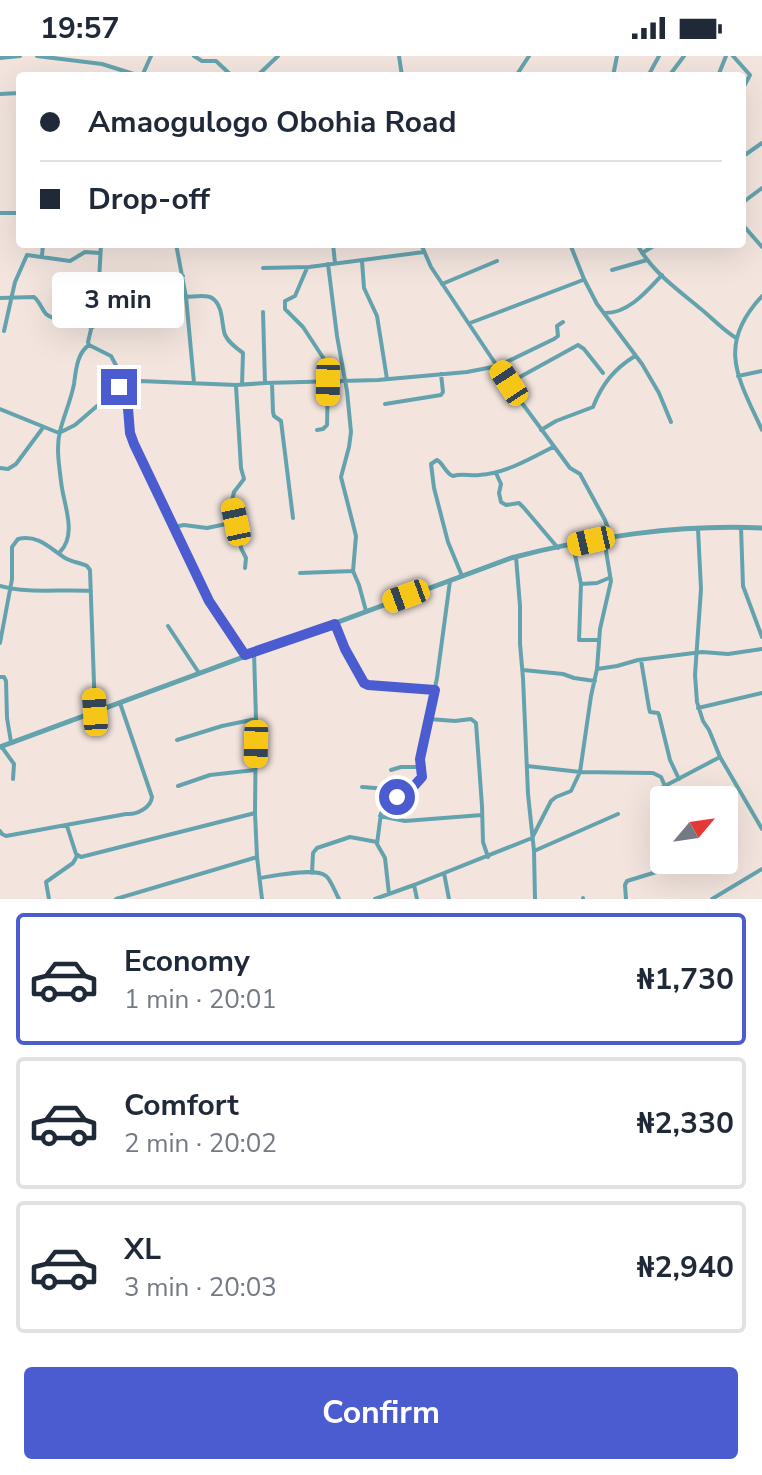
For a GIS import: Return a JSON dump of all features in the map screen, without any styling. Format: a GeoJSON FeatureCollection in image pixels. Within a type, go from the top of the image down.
{"type":"FeatureCollection","features":[{"type":"Feature","properties":{"kind":"street"},"geometry":{"type":"LineString","coordinates":[[0,58],[20,56]]}},
{"type":"Feature","properties":{"kind":"street"},"geometry":{"type":"LineString","coordinates":[[37,56],[102,64],[128,72]]}},
{"type":"Feature","properties":{"kind":"street"},"geometry":{"type":"LineString","coordinates":[[194,56],[202,61],[216,61],[228,72]]}},
{"type":"Feature","properties":{"kind":"street"},"geometry":{"type":"LineString","coordinates":[[261,72],[278,56]]}},
{"type":"Feature","properties":{"kind":"street"},"geometry":{"type":"LineString","coordinates":[[733,56],[750,73],[746,84]]}},
{"type":"Feature","properties":{"kind":"street"},"geometry":{"type":"LineString","coordinates":[[746,229],[762,247]]}},
{"type":"Feature","properties":{"kind":"street"},"geometry":{"type":"LineString","coordinates":[[42,256],[43,248]]}},
{"type":"Feature","properties":{"kind":"street"},"geometry":{"type":"LineString","coordinates":[[89,345],[97,309],[101,248]]}},
{"type":"Feature","properties":{"kind":"street"},"geometry":{"type":"LineString","coordinates":[[177,248],[186,297],[194,383]]}},
{"type":"Feature","properties":{"kind":"street"},"geometry":{"type":"LineString","coordinates":[[333,248],[335,263]]}},
{"type":"Feature","properties":{"kind":"street"},"geometry":{"type":"LineString","coordinates":[[375,899],[532,838],[551,801],[571,791],[580,772],[610,577],[605,520],[580,474],[570,468],[541,430],[442,284],[422,248]]}},
{"type":"Feature","properties":{"kind":"street"},"geometry":{"type":"LineString","coordinates":[[572,248],[584,279],[659,393],[671,422]]}},
{"type":"Feature","properties":{"kind":"street"},"geometry":{"type":"LineString","coordinates":[[639,248],[662,275],[736,338]]}},
{"type":"Feature","properties":{"kind":"street"},"geometry":{"type":"LineString","coordinates":[[642,253],[650,248]]}},
{"type":"Feature","properties":{"kind":"street"},"geometry":{"type":"LineString","coordinates":[[4,331],[15,282],[25,257],[42,256],[70,261],[85,252],[100,253]]}},
{"type":"Feature","properties":{"kind":"street"},"geometry":{"type":"LineString","coordinates":[[263,268],[309,267],[424,252]]}},
{"type":"Feature","properties":{"kind":"street"},"geometry":{"type":"LineString","coordinates":[[612,270],[647,260]]}},
{"type":"Feature","properties":{"kind":"street"},"geometry":{"type":"LineString","coordinates":[[362,261],[364,288],[377,316],[387,379]]}},
{"type":"Feature","properties":{"kind":"street"},"geometry":{"type":"LineString","coordinates":[[442,284],[497,261]]}},
{"type":"Feature","properties":{"kind":"street"},"geometry":{"type":"LineString","coordinates":[[328,264],[351,432],[341,477],[356,536],[353,571],[366,611]]}},
{"type":"Feature","properties":{"kind":"street"},"geometry":{"type":"LineString","coordinates":[[309,267],[295,296],[287,299],[284,306],[342,382]]}},
{"type":"Feature","properties":{"kind":"street"},"geometry":{"type":"LineString","coordinates":[[604,313],[620,311],[662,275]]}},
{"type":"Feature","properties":{"kind":"street"},"geometry":{"type":"LineString","coordinates":[[99,283],[126,285],[183,276]]}},
{"type":"Feature","properties":{"kind":"street"},"geometry":{"type":"LineString","coordinates":[[470,323],[584,279]]}},
{"type":"Feature","properties":{"kind":"street"},"geometry":{"type":"LineString","coordinates":[[762,296],[736,338],[734,360],[762,430]]}},
{"type":"Feature","properties":{"kind":"street"},"geometry":{"type":"LineString","coordinates":[[0,298],[34,297],[51,317],[93,327]]}},
{"type":"Feature","properties":{"kind":"street"},"geometry":{"type":"LineString","coordinates":[[186,297],[209,297],[216,303],[229,342],[243,353],[239,385],[241,468],[244,479],[232,496],[241,548],[246,558],[245,568]]}},
{"type":"Feature","properties":{"kind":"street"},"geometry":{"type":"LineString","coordinates":[[263,312],[265,383]]}},
{"type":"Feature","properties":{"kind":"street"},"geometry":{"type":"LineString","coordinates":[[0,409],[59,433],[75,425],[126,384],[148,381],[239,385],[342,382],[477,371],[498,366],[557,337],[557,326],[563,322]]}},
{"type":"Feature","properties":{"kind":"street"},"geometry":{"type":"LineString","coordinates":[[89,345],[111,356],[126,384],[130,433],[134,444],[209,601],[245,655]]}},
{"type":"Feature","properties":{"kind":"street"},"geometry":{"type":"LineString","coordinates":[[60,552],[66,543],[69,527],[61,480],[59,433],[77,365],[83,349],[89,345]]}},
{"type":"Feature","properties":{"kind":"street"},"geometry":{"type":"LineString","coordinates":[[509,383],[578,345],[603,373]]}},
{"type":"Feature","properties":{"kind":"street"},"geometry":{"type":"LineString","coordinates":[[541,430],[593,407],[612,373],[635,356]]}},
{"type":"Feature","properties":{"kind":"street"},"geometry":{"type":"LineString","coordinates":[[738,376],[762,371]]}},
{"type":"Feature","properties":{"kind":"street"},"geometry":{"type":"LineString","coordinates":[[385,404],[441,395],[441,374]]}},
{"type":"Feature","properties":{"kind":"street"},"geometry":{"type":"LineString","coordinates":[[317,430],[327,425],[328,382]]}},
{"type":"Feature","properties":{"kind":"street"},"geometry":{"type":"LineString","coordinates":[[272,383],[273,412],[281,421],[293,518]]}},
{"type":"Feature","properties":{"kind":"street"},"geometry":{"type":"LineString","coordinates":[[0,468],[8,469],[16,464],[43,428]]}},
{"type":"Feature","properties":{"kind":"street"},"geometry":{"type":"LineString","coordinates":[[462,576],[448,542],[431,464],[437,460],[453,476],[478,476],[523,462],[553,446]]}},
{"type":"Feature","properties":{"kind":"street"},"geometry":{"type":"LineString","coordinates":[[496,472],[501,484],[501,502],[506,505],[519,503],[558,548]]}},
{"type":"Feature","properties":{"kind":"street"},"geometry":{"type":"LineString","coordinates":[[173,527],[207,528],[236,522]]}},
{"type":"Feature","properties":{"kind":"street"},"geometry":{"type":"LineString","coordinates":[[741,527],[743,586],[762,637]]}},
{"type":"Feature","properties":{"kind":"street"},"geometry":{"type":"LineString","coordinates":[[13,779],[14,764],[0,746],[516,557],[608,538],[698,529],[762,528]]}},
{"type":"Feature","properties":{"kind":"street"},"geometry":{"type":"LineString","coordinates":[[698,529],[701,589],[695,675],[698,708],[720,757],[762,829]]}},
{"type":"Feature","properties":{"kind":"street"},"geometry":{"type":"LineString","coordinates":[[0,643],[11,589],[12,547],[18,539],[31,539],[89,567],[95,712]]}},
{"type":"Feature","properties":{"kind":"street"},"geometry":{"type":"LineString","coordinates":[[573,545],[581,584],[579,640],[599,640]]}},
{"type":"Feature","properties":{"kind":"street"},"geometry":{"type":"LineString","coordinates":[[516,557],[535,899]]}},
{"type":"Feature","properties":{"kind":"street"},"geometry":{"type":"LineString","coordinates":[[300,573],[353,571]]}},
{"type":"Feature","properties":{"kind":"street"},"geometry":{"type":"LineString","coordinates":[[581,584],[597,583],[610,577]]}},
{"type":"Feature","properties":{"kind":"street"},"geometry":{"type":"LineString","coordinates":[[362,787],[414,786],[422,777],[420,759],[435,690],[450,581]]}},
{"type":"Feature","properties":{"kind":"street"},"geometry":{"type":"LineString","coordinates":[[0,586],[22,591],[91,591]]}},
{"type":"Feature","properties":{"kind":"street"},"geometry":{"type":"LineString","coordinates":[[335,624],[364,683],[435,690]]}},
{"type":"Feature","properties":{"kind":"street"},"geometry":{"type":"LineString","coordinates":[[168,626],[199,673]]}},
{"type":"Feature","properties":{"kind":"street"},"geometry":{"type":"LineString","coordinates":[[597,669],[698,653],[728,654],[762,649]]}},
{"type":"Feature","properties":{"kind":"street"},"geometry":{"type":"LineString","coordinates":[[254,652],[255,813],[262,899]]}},
{"type":"Feature","properties":{"kind":"street"},"geometry":{"type":"LineString","coordinates":[[641,660],[647,703],[650,712],[659,715],[670,760],[679,779]]}},
{"type":"Feature","properties":{"kind":"street"},"geometry":{"type":"LineString","coordinates":[[523,670],[595,681]]}},
{"type":"Feature","properties":{"kind":"street"},"geometry":{"type":"LineString","coordinates":[[0,677],[6,681],[11,743]]}},
{"type":"Feature","properties":{"kind":"street"},"geometry":{"type":"LineString","coordinates":[[698,708],[762,693]]}},
{"type":"Feature","properties":{"kind":"street"},"geometry":{"type":"LineString","coordinates":[[0,831],[6,836],[133,814],[147,807],[153,800],[120,702]]}},
{"type":"Feature","properties":{"kind":"street"},"geometry":{"type":"LineString","coordinates":[[177,740],[256,719]]}},
{"type":"Feature","properties":{"kind":"street"},"geometry":{"type":"LineString","coordinates":[[429,719],[471,719],[476,723],[483,842],[488,857]]}},
{"type":"Feature","properties":{"kind":"street"},"geometry":{"type":"LineString","coordinates":[[527,766],[580,772],[653,773],[661,777],[665,786],[720,757]]}},
{"type":"Feature","properties":{"kind":"street"},"geometry":{"type":"LineString","coordinates":[[391,770],[421,767]]}},
{"type":"Feature","properties":{"kind":"street"},"geometry":{"type":"LineString","coordinates":[[178,786],[210,775],[255,770]]}},
{"type":"Feature","properties":{"kind":"street"},"geometry":{"type":"LineString","coordinates":[[389,894],[385,858],[377,842],[380,816],[394,803],[401,788]]}},
{"type":"Feature","properties":{"kind":"street"},"geometry":{"type":"LineString","coordinates":[[77,856],[117,849],[255,813]]}},
{"type":"Feature","properties":{"kind":"street"},"geometry":{"type":"LineString","coordinates":[[534,851],[618,814]]}},
{"type":"Feature","properties":{"kind":"street"},"geometry":{"type":"LineString","coordinates":[[380,816],[405,821],[482,815]]}},
{"type":"Feature","properties":{"kind":"street"},"geometry":{"type":"LineString","coordinates":[[49,899],[46,882],[73,863],[77,856],[67,826]]}},
{"type":"Feature","properties":{"kind":"street"},"geometry":{"type":"LineString","coordinates":[[312,873],[313,853],[317,848],[350,837],[377,842]]}},
{"type":"Feature","properties":{"kind":"street"},"geometry":{"type":"LineString","coordinates":[[116,899],[257,857]]}},
{"type":"Feature","properties":{"kind":"street"},"geometry":{"type":"LineString","coordinates":[[712,899],[762,869]]}},
{"type":"Feature","properties":{"kind":"street"},"geometry":{"type":"LineString","coordinates":[[444,873],[449,899]]}},
{"type":"Feature","properties":{"kind":"street"},"geometry":{"type":"LineString","coordinates":[[260,878],[323,874],[339,899]]}},
{"type":"Feature","properties":{"kind":"street"},"geometry":{"type":"LineString","coordinates":[[626,899],[627,881],[650,874]]}},
{"type":"Feature","properties":{"kind":"street"},"geometry":{"type":"LineString","coordinates":[[414,885],[417,899]]}},
{"type":"Feature","properties":{"kind":"route"},"geometry":{"type":"LineString","coordinates":[[119,387],[126,384],[130,433],[158,497],[209,601],[245,655],[335,624],[364,683],[435,690],[420,759],[422,777],[414,786],[401,788],[397,797]]}}]}
